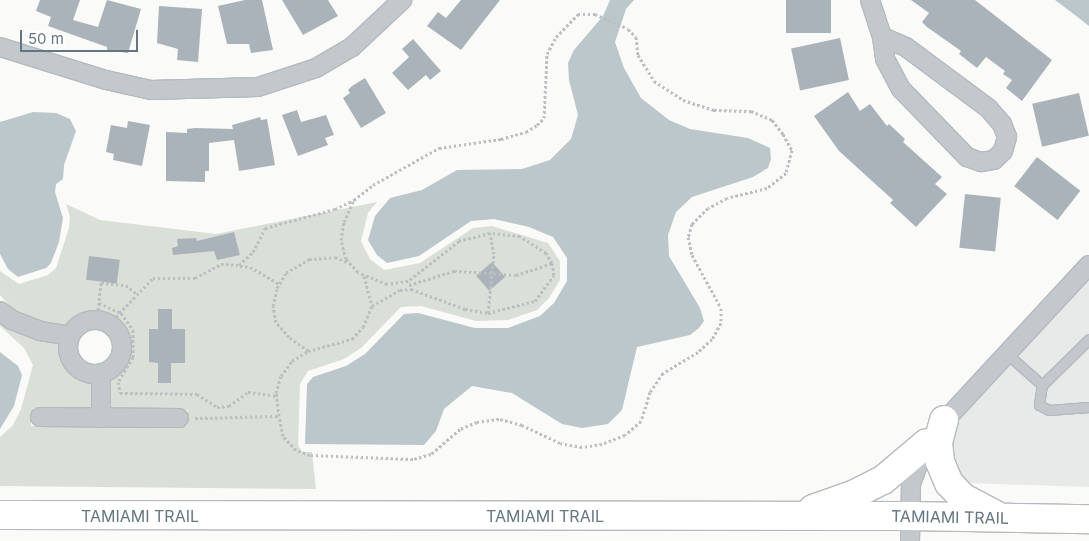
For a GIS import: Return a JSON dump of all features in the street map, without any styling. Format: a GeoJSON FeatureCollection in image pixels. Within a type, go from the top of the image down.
{"type":"FeatureCollection","features":[{"type":"Feature","properties":{"kind":"main road"},"geometry":{"type":"LineString","coordinates":[[944,420],[938,442],[940,462],[948,483],[962,497],[1002,518]]}},
{"type":"Feature","properties":{"kind":"main road"},"geometry":{"type":"LineString","coordinates":[[792,516],[855,494],[883,480],[927,443]]}},
{"type":"Feature","properties":{"kind":"main road","name":"TAMIAMI TRAIL"},"geometry":{"type":"LineString","coordinates":[[0,515],[792,516],[909,528],[1002,518],[1089,520]]}},
{"type":"Feature","properties":{"kind":"street"},"geometry":{"type":"LineString","coordinates":[[0,47],[106,80],[151,90],[258,87],[316,68],[352,47],[402,0]]}},
{"type":"Feature","properties":{"kind":"street"},"geometry":{"type":"LineString","coordinates":[[870,0],[882,36],[885,59],[902,89],[967,157],[981,162],[994,160],[1003,151],[1007,137],[1002,124],[988,108],[906,47],[882,36]]}},
{"type":"Feature","properties":{"kind":"street"},"geometry":{"type":"LineString","coordinates":[[909,528],[911,484],[927,443],[944,420],[1089,265]]}},
{"type":"Feature","properties":{"kind":"street"},"geometry":{"type":"LineString","coordinates":[[0,310],[12,320],[40,331],[70,336]]}},
{"type":"Feature","properties":{"kind":"street"},"geometry":{"type":"LineString","coordinates":[[106,315],[120,338],[120,356],[116,364],[101,373],[84,371],[77,367],[69,352],[70,336],[81,324],[106,315]]}},
{"type":"Feature","properties":{"kind":"street"},"geometry":{"type":"LineString","coordinates":[[101,373],[101,418]]}},
{"type":"Feature","properties":{"kind":"street"},"geometry":{"type":"LineString","coordinates":[[40,417],[179,418]]}},
{"type":"Feature","properties":{"kind":"lane"},"geometry":{"type":"LineString","coordinates":[[1089,339],[1042,386],[1039,405],[1049,410],[1089,407]]}},
{"type":"Feature","properties":{"kind":"lane"},"geometry":{"type":"LineString","coordinates":[[1006,353],[1042,386]]}},
{"type":"Feature","properties":{"kind":"path"},"geometry":{"type":"LineString","coordinates":[[239,266],[253,252],[265,228],[335,209],[354,200],[373,185],[439,148],[501,139],[526,132],[537,125],[544,118],[547,54],[568,22],[578,14],[595,14],[628,29],[636,37],[638,55],[654,81],[683,100],[714,110],[751,111],[772,120],[792,150],[786,173],[768,188],[727,198],[708,208],[692,224],[688,237],[692,255],[721,308],[721,323],[712,339],[698,352],[663,373],[650,392],[641,421],[625,435],[602,444],[582,447],[560,443],[499,419],[477,422],[460,429],[431,454],[413,459],[310,456],[296,450],[283,436],[277,396],[281,376],[292,361],[308,351],[352,339],[362,327],[372,306],[383,297],[411,289],[465,309],[488,313],[535,301],[554,275],[552,263],[546,253],[520,236],[490,233],[453,244],[408,283]]}},
{"type":"Feature","properties":{"kind":"path"},"geometry":{"type":"LineString","coordinates":[[349,263],[341,240],[344,222],[354,200]]}},
{"type":"Feature","properties":{"kind":"path"},"geometry":{"type":"LineString","coordinates":[[488,313],[494,254],[490,233]]}},
{"type":"Feature","properties":{"kind":"path"},"geometry":{"type":"LineString","coordinates":[[308,351],[288,337],[276,322],[273,306],[279,284],[286,273],[309,259],[334,257],[349,263],[364,276],[387,284],[408,283],[454,271],[516,275],[552,263]]}},
{"type":"Feature","properties":{"kind":"path"},"geometry":{"type":"LineString","coordinates":[[106,315],[137,294],[154,278],[195,278],[221,264],[250,267],[279,284]]}},
{"type":"Feature","properties":{"kind":"path"},"geometry":{"type":"LineString","coordinates":[[364,276],[372,306]]}},
{"type":"Feature","properties":{"kind":"path"},"geometry":{"type":"LineString","coordinates":[[106,315],[101,282],[126,285],[137,294]]}},
{"type":"Feature","properties":{"kind":"path"},"geometry":{"type":"LineString","coordinates":[[408,283],[411,289]]}},
{"type":"Feature","properties":{"kind":"path"},"geometry":{"type":"LineString","coordinates":[[106,315],[132,330],[135,345],[128,369],[118,382],[120,393],[197,394],[217,407],[229,406],[248,392],[277,396]]}},
{"type":"Feature","properties":{"kind":"path"},"geometry":{"type":"LineString","coordinates":[[179,418],[279,416]]}},
{"type":"Feature","properties":{"kind":"shaded area"},"geometry":{"type":"Polygon","coordinates":[[[610,0],[634,0],[626,9],[615,42],[624,68],[641,98],[669,120],[690,129],[748,138],[770,148],[771,159],[768,168],[753,177],[692,197],[676,212],[668,235],[669,256],[700,308],[704,321],[690,335],[637,347],[622,410],[608,424],[582,428],[562,424],[512,393],[472,386],[444,409],[436,431],[424,445],[305,444],[307,384],[313,377],[346,366],[365,354],[404,314],[418,313],[475,328],[508,328],[540,316],[554,303],[567,281],[567,258],[553,237],[529,227],[494,219],[471,221],[419,256],[387,263],[377,255],[368,240],[375,216],[390,198],[422,190],[457,170],[522,169],[550,160],[571,139],[578,115],[569,80],[568,63],[574,50],[603,16],[610,0]]]}},
{"type":"Feature","properties":{"kind":"shaded area"},"geometry":{"type":"Polygon","coordinates":[[[1055,0],[1089,0],[1089,26],[1075,15],[1055,0]]]}},
{"type":"Feature","properties":{"kind":"shaded area"},"geometry":{"type":"Polygon","coordinates":[[[33,112],[56,113],[70,119],[76,131],[64,165],[63,179],[56,184],[55,192],[63,218],[59,242],[51,263],[46,268],[18,277],[8,269],[0,254],[0,122],[33,112]]]}},
{"type":"Feature","properties":{"kind":"shaded area"},"geometry":{"type":"Polygon","coordinates":[[[377,202],[368,213],[361,241],[370,259],[384,270],[420,263],[473,228],[492,226],[548,243],[560,261],[560,280],[549,298],[537,310],[508,320],[476,321],[421,306],[401,307],[361,348],[344,359],[308,371],[300,384],[298,445],[302,452],[312,452],[316,489],[0,486],[0,437],[13,425],[21,409],[33,365],[24,348],[0,326],[0,322],[36,339],[60,343],[65,366],[81,380],[92,382],[93,409],[33,408],[31,426],[187,426],[188,410],[110,409],[109,378],[123,367],[130,348],[122,324],[114,317],[89,312],[67,326],[43,323],[17,313],[0,295],[0,271],[19,284],[48,275],[56,268],[69,228],[70,217],[66,204],[100,220],[216,234],[377,202]]]}},
{"type":"Feature","properties":{"kind":"shaded area"},"geometry":{"type":"Polygon","coordinates":[[[1089,277],[1089,487],[969,483],[955,475],[948,459],[951,423],[1089,277]]]}},
{"type":"Feature","properties":{"kind":"shaded area"},"geometry":{"type":"Polygon","coordinates":[[[0,352],[18,366],[22,375],[14,406],[0,429],[0,352]]]}},
{"type":"Feature","properties":{"kind":"building"},"geometry":{"type":"Polygon","coordinates":[[[40,0],[80,0],[73,20],[98,27],[107,0],[141,9],[128,53],[107,50],[107,47],[48,26],[51,17],[36,11],[40,0]]]}},
{"type":"Feature","properties":{"kind":"building"},"geometry":{"type":"Polygon","coordinates":[[[245,0],[262,0],[273,50],[251,53],[249,44],[227,44],[218,6],[245,0]]]}},
{"type":"Feature","properties":{"kind":"building"},"geometry":{"type":"Polygon","coordinates":[[[282,0],[328,0],[338,16],[303,35],[282,0]]]}},
{"type":"Feature","properties":{"kind":"building"},"geometry":{"type":"Polygon","coordinates":[[[461,0],[500,0],[461,50],[427,26],[438,12],[446,18],[461,0]]]}},
{"type":"Feature","properties":{"kind":"building"},"geometry":{"type":"Polygon","coordinates":[[[786,0],[831,0],[831,33],[786,33],[786,0]]]}},
{"type":"Feature","properties":{"kind":"building"},"geometry":{"type":"Polygon","coordinates":[[[911,0],[975,0],[1052,60],[1022,101],[1006,88],[1012,80],[1003,74],[1005,71],[986,57],[977,68],[959,54],[961,51],[922,22],[929,13],[911,0]]]}},
{"type":"Feature","properties":{"kind":"building"},"geometry":{"type":"Polygon","coordinates":[[[159,6],[202,9],[198,62],[177,60],[178,49],[157,43],[159,6]]]}},
{"type":"Feature","properties":{"kind":"building"},"geometry":{"type":"Polygon","coordinates":[[[840,38],[849,80],[800,90],[791,48],[840,38]]]}},
{"type":"Feature","properties":{"kind":"building"},"geometry":{"type":"Polygon","coordinates":[[[413,39],[441,71],[430,80],[426,75],[408,90],[392,73],[409,57],[402,49],[413,39]]]}},
{"type":"Feature","properties":{"kind":"building"},"geometry":{"type":"Polygon","coordinates":[[[365,78],[386,113],[361,128],[343,98],[350,93],[348,90],[352,86],[365,78]]]}},
{"type":"Feature","properties":{"kind":"building"},"geometry":{"type":"Polygon","coordinates":[[[848,92],[860,111],[870,104],[887,126],[889,124],[905,139],[903,142],[942,177],[935,184],[947,194],[916,227],[890,203],[893,200],[839,151],[814,116],[848,92]]]}},
{"type":"Feature","properties":{"kind":"building"},"geometry":{"type":"Polygon","coordinates":[[[1079,93],[1089,136],[1042,147],[1032,104],[1079,93]]]}},
{"type":"Feature","properties":{"kind":"building"},"geometry":{"type":"Polygon","coordinates":[[[297,110],[301,122],[326,115],[334,135],[325,138],[328,145],[298,156],[282,115],[297,110]]]}},
{"type":"Feature","properties":{"kind":"building"},"geometry":{"type":"Polygon","coordinates":[[[260,117],[261,120],[267,119],[275,165],[239,171],[234,140],[209,143],[209,171],[205,171],[205,182],[166,181],[166,132],[187,133],[187,129],[195,128],[233,129],[232,125],[260,117]]]}},
{"type":"Feature","properties":{"kind":"building"},"geometry":{"type":"Polygon","coordinates":[[[128,121],[150,125],[142,166],[113,160],[114,154],[106,152],[111,125],[127,128],[128,121]]]}},
{"type":"Feature","properties":{"kind":"building"},"geometry":{"type":"Polygon","coordinates":[[[1037,157],[1080,191],[1058,220],[1014,186],[1037,157]]]}},
{"type":"Feature","properties":{"kind":"building"},"geometry":{"type":"Polygon","coordinates":[[[965,194],[1001,198],[995,251],[959,248],[965,194]]]}},
{"type":"Feature","properties":{"kind":"building"},"geometry":{"type":"Polygon","coordinates":[[[234,232],[240,255],[217,260],[214,251],[173,255],[172,248],[178,246],[177,239],[196,238],[197,241],[234,232]]]}},
{"type":"Feature","properties":{"kind":"building"},"geometry":{"type":"Polygon","coordinates":[[[89,256],[120,260],[117,284],[86,280],[89,256]]]}},
{"type":"Feature","properties":{"kind":"building"},"geometry":{"type":"Polygon","coordinates":[[[492,262],[505,277],[489,291],[476,276],[492,262]]]}},
{"type":"Feature","properties":{"kind":"building"},"geometry":{"type":"Polygon","coordinates":[[[158,309],[172,309],[172,329],[185,329],[185,363],[171,363],[171,383],[158,383],[158,363],[149,362],[149,329],[158,329],[158,309]]]}}]}
